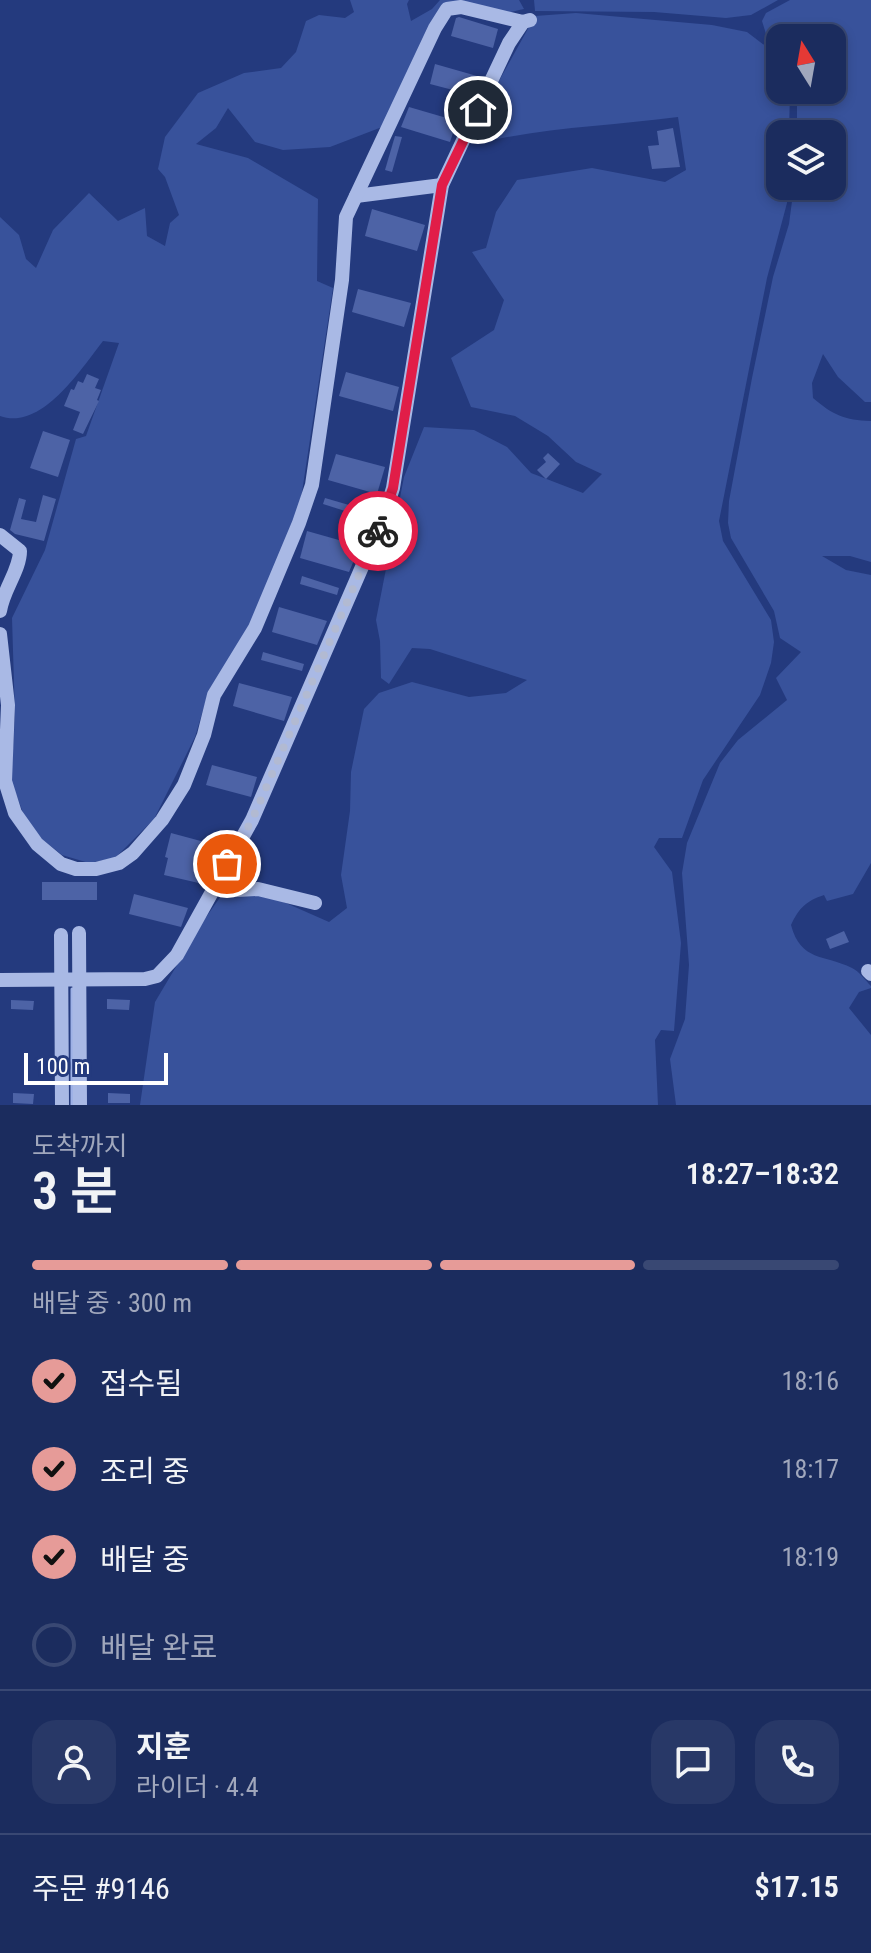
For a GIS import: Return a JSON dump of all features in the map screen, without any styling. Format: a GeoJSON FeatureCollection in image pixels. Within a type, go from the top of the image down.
{"type":"FeatureCollection","features":[{"type":"Feature","properties":{"kind":"street"},"geometry":{"type":"LineString","coordinates":[[0,634],[8,705],[5,781],[15,813],[37,844],[61,864],[76,869],[96,869],[119,863],[133,853],[162,820],[184,785],[204,735],[214,695],[255,628],[299,523],[312,485],[342,280],[346,217],[383,135],[447,9],[461,7],[526,21],[509,43],[442,185],[393,488],[385,514],[252,820],[177,955],[157,976],[145,979],[0,980]]}},
{"type":"Feature","properties":{"kind":"street"},"geometry":{"type":"LineString","coordinates":[[356,196],[442,185]]}},
{"type":"Feature","properties":{"kind":"street"},"geometry":{"type":"LineString","coordinates":[[0,535],[20,551],[0,611]]}},
{"type":"Feature","properties":{"kind":"street"},"geometry":{"type":"LineString","coordinates":[[215,885],[237,890],[258,889],[315,903]]}},
{"type":"Feature","properties":{"kind":"street"},"geometry":{"type":"LineString","coordinates":[[79,933],[80,1105]]}},
{"type":"Feature","properties":{"kind":"street"},"geometry":{"type":"LineString","coordinates":[[61,935],[62,1105]]}},
{"type":"Feature","properties":{"kind":"shaded area"},"geometry":{"type":"Polygon","coordinates":[[[350,0],[409,0],[411,21],[432,9],[440,0],[519,0],[524,9],[504,13],[470,5],[444,4],[382,127],[330,147],[283,150],[255,142],[228,108],[216,128],[196,144],[248,158],[318,199],[317,281],[333,288],[299,512],[245,637],[209,690],[195,737],[154,819],[115,858],[89,863],[62,855],[38,836],[25,818],[11,781],[15,716],[12,618],[45,550],[76,439],[86,436],[119,343],[103,341],[59,395],[31,415],[16,418],[0,416],[0,217],[19,235],[26,259],[36,268],[53,230],[89,193],[118,221],[145,208],[147,236],[165,246],[170,223],[179,215],[165,177],[158,169],[165,137],[198,93],[244,73],[281,68],[296,52],[306,21],[319,15],[345,18],[354,12],[350,0]]]}},
{"type":"Feature","properties":{"kind":"shaded area"},"geometry":{"type":"Polygon","coordinates":[[[534,0],[778,0],[751,15],[726,18],[654,12],[535,11],[534,0]]]}},
{"type":"Feature","properties":{"kind":"shaded area"},"geometry":{"type":"Polygon","coordinates":[[[790,0],[871,0],[871,402],[865,402],[838,377],[823,354],[812,383],[813,398],[827,409],[846,418],[871,421],[871,562],[850,556],[822,556],[846,570],[871,575],[871,863],[853,894],[827,901],[824,895],[812,900],[800,910],[791,925],[795,937],[807,951],[855,969],[871,986],[859,992],[849,1008],[871,1035],[871,1105],[676,1105],[670,1059],[685,1019],[689,965],[682,873],[687,843],[720,763],[738,740],[787,700],[776,678],[801,652],[780,638],[774,611],[731,538],[728,523],[729,501],[752,378],[792,200],[846,200],[846,120],[797,120],[797,104],[846,104],[846,24],[766,24],[766,34],[762,21],[766,13],[790,0]]]}},
{"type":"Feature","properties":{"kind":"shaded area"},"geometry":{"type":"Polygon","coordinates":[[[576,13],[712,25],[747,32],[766,46],[766,104],[790,104],[789,120],[766,120],[766,200],[787,200],[787,203],[767,278],[719,521],[723,541],[771,620],[774,642],[771,663],[760,695],[703,780],[682,838],[659,838],[654,847],[672,872],[681,943],[674,1031],[661,1030],[655,1040],[658,1105],[140,1105],[155,1002],[221,896],[270,896],[329,922],[347,908],[341,875],[350,811],[351,772],[364,709],[379,693],[412,682],[469,697],[506,693],[527,680],[430,649],[412,648],[389,684],[381,678],[376,620],[404,477],[424,427],[474,430],[507,447],[531,473],[583,493],[602,474],[576,462],[548,436],[515,416],[471,407],[451,358],[494,330],[504,300],[472,252],[486,248],[496,212],[517,180],[592,168],[665,182],[686,170],[678,117],[497,139],[484,108],[535,16],[576,13]]]}},
{"type":"Feature","properties":{"kind":"building"},"geometry":{"type":"Polygon","coordinates":[[[459,17],[498,29],[493,48],[451,36],[459,17]]]}},
{"type":"Feature","properties":{"kind":"building"},"geometry":{"type":"Polygon","coordinates":[[[435,64],[477,76],[472,95],[430,84],[435,64]]]}},
{"type":"Feature","properties":{"kind":"building"},"geometry":{"type":"Polygon","coordinates":[[[409,107],[457,121],[450,142],[401,127],[409,107]]]}},
{"type":"Feature","properties":{"kind":"building"},"geometry":{"type":"Polygon","coordinates":[[[673,128],[680,167],[652,169],[648,146],[659,145],[657,131],[673,128]]]}},
{"type":"Feature","properties":{"kind":"building"},"geometry":{"type":"Polygon","coordinates":[[[395,136],[402,137],[392,172],[385,170],[395,136]]]}},
{"type":"Feature","properties":{"kind":"building"},"geometry":{"type":"Polygon","coordinates":[[[372,209],[425,225],[417,251],[365,236],[372,209]]]}},
{"type":"Feature","properties":{"kind":"building"},"geometry":{"type":"Polygon","coordinates":[[[358,289],[411,303],[404,327],[352,312],[358,289]]]}},
{"type":"Feature","properties":{"kind":"building"},"geometry":{"type":"Polygon","coordinates":[[[346,372],[399,387],[393,411],[339,396],[346,372]]]}},
{"type":"Feature","properties":{"kind":"building"},"geometry":{"type":"Polygon","coordinates":[[[87,374],[99,379],[95,388],[101,390],[83,434],[73,430],[80,412],[64,406],[71,389],[74,390],[78,381],[83,383],[87,374]]]}},
{"type":"Feature","properties":{"kind":"building"},"geometry":{"type":"Polygon","coordinates":[[[43,431],[70,440],[58,477],[30,468],[43,431]]]}},
{"type":"Feature","properties":{"kind":"building"},"geometry":{"type":"Polygon","coordinates":[[[548,453],[560,464],[546,479],[537,470],[546,462],[543,458],[548,453]]]}},
{"type":"Feature","properties":{"kind":"building"},"geometry":{"type":"Polygon","coordinates":[[[336,454],[385,467],[377,494],[328,480],[336,454]]]}},
{"type":"Feature","properties":{"kind":"building"},"geometry":{"type":"Polygon","coordinates":[[[43,495],[56,499],[44,541],[10,530],[19,498],[26,500],[21,519],[36,522],[43,495]]]}},
{"type":"Feature","properties":{"kind":"building"},"geometry":{"type":"Polygon","coordinates":[[[325,498],[366,510],[364,517],[323,504],[325,498]]]}},
{"type":"Feature","properties":{"kind":"building"},"geometry":{"type":"Polygon","coordinates":[[[307,531],[360,546],[349,572],[300,558],[307,531]]]}},
{"type":"Feature","properties":{"kind":"building"},"geometry":{"type":"Polygon","coordinates":[[[302,576],[339,588],[337,595],[300,584],[302,576]]]}},
{"type":"Feature","properties":{"kind":"building"},"geometry":{"type":"Polygon","coordinates":[[[279,607],[327,621],[317,645],[272,632],[279,607]]]}},
{"type":"Feature","properties":{"kind":"building"},"geometry":{"type":"Polygon","coordinates":[[[263,652],[304,664],[302,671],[261,660],[263,652]]]}},
{"type":"Feature","properties":{"kind":"building"},"geometry":{"type":"Polygon","coordinates":[[[239,683],[292,697],[284,721],[233,706],[239,683]]]}},
{"type":"Feature","properties":{"kind":"building"},"geometry":{"type":"Polygon","coordinates":[[[212,765],[257,777],[251,797],[206,785],[212,765]]]}},
{"type":"Feature","properties":{"kind":"building"},"geometry":{"type":"Polygon","coordinates":[[[171,833],[223,847],[213,870],[207,868],[203,884],[164,875],[171,833]]]}},
{"type":"Feature","properties":{"kind":"building"},"geometry":{"type":"Polygon","coordinates":[[[42,882],[97,882],[97,900],[42,900],[42,882]]]}},
{"type":"Feature","properties":{"kind":"building"},"geometry":{"type":"Polygon","coordinates":[[[134,894],[188,908],[181,927],[129,914],[134,894]]]}},
{"type":"Feature","properties":{"kind":"building"},"geometry":{"type":"Polygon","coordinates":[[[844,931],[849,942],[830,949],[826,939],[844,931]]]}},
{"type":"Feature","properties":{"kind":"building"},"geometry":{"type":"Polygon","coordinates":[[[107,999],[130,1000],[129,1010],[107,1009],[107,999]]]}},
{"type":"Feature","properties":{"kind":"building"},"geometry":{"type":"Polygon","coordinates":[[[11,1000],[34,1001],[33,1010],[11,1009],[11,1000]]]}},
{"type":"Feature","properties":{"kind":"building"},"geometry":{"type":"Polygon","coordinates":[[[13,1093],[34,1094],[33,1104],[13,1103],[13,1093]]]}},
{"type":"Feature","properties":{"kind":"building"},"geometry":{"type":"Polygon","coordinates":[[[108,1093],[130,1094],[130,1103],[108,1103],[108,1093]]]}},
{"type":"Feature","properties":{"kind":"waterway"},"geometry":{"type":"LineString","coordinates":[[72,989],[72,1105]]}},
{"type":"Feature","properties":{"kind":"way so far"},"geometry":{"type":"LineString","coordinates":[[227,864],[252,820],[378,531]]}},
{"type":"Feature","properties":{"kind":"route"},"geometry":{"type":"LineString","coordinates":[[378,531],[393,488],[442,185],[478,110]]}}]}
